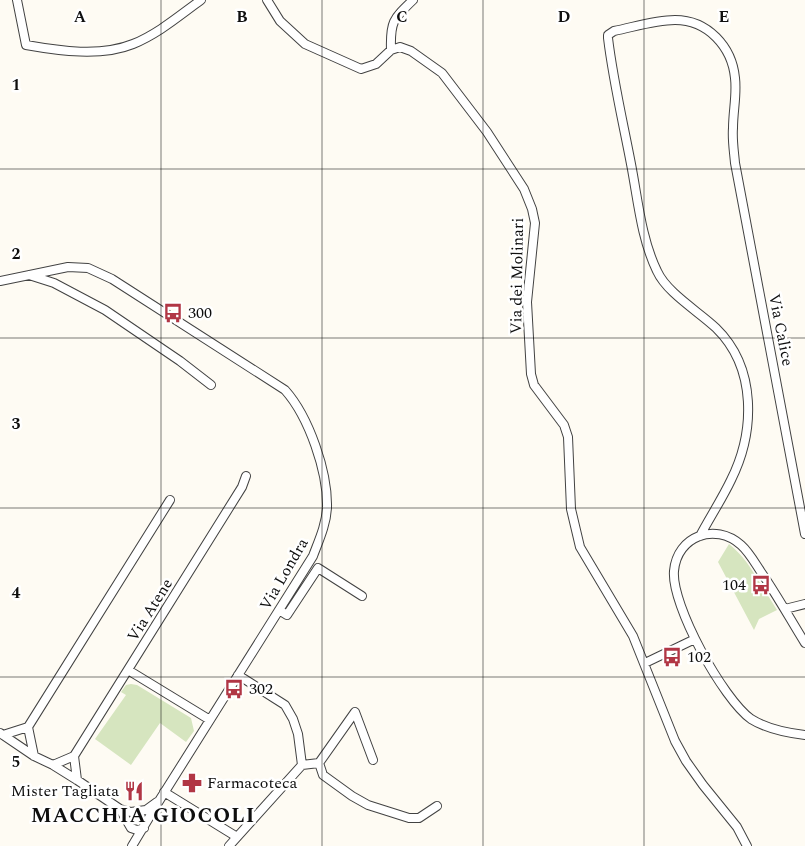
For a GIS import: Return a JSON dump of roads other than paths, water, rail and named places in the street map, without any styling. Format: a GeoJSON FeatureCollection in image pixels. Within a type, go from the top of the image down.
{"type":"FeatureCollection","features":[{"type":"Feature","properties":{"kind":"street"},"geometry":{"type":"LineString","coordinates":[[17,0],[26,45],[56,50],[92,51],[132,45],[148,37],[201,0]]}},
{"type":"Feature","properties":{"kind":"street"},"geometry":{"type":"LineString","coordinates":[[267,0],[280,21],[305,44],[361,69],[376,64],[391,50],[390,30],[396,16],[413,0]]}},
{"type":"Feature","properties":{"kind":"street","name":"Via Calice"},"geometry":{"type":"LineString","coordinates":[[700,536],[732,479],[745,442],[749,408],[746,386],[740,364],[732,348],[717,329],[678,297],[657,273],[642,221],[608,38],[611,33],[664,21],[682,20],[701,26],[713,33],[728,53],[735,78],[733,144],[735,162],[803,513],[805,534]]}},
{"type":"Feature","properties":{"kind":"street","name":"Via dei Molinari"},"geometry":{"type":"LineString","coordinates":[[391,50],[400,47],[411,50],[442,73],[487,132],[524,189],[532,209],[535,234],[527,302],[531,374],[534,385],[564,425],[568,437],[571,509],[580,548],[624,618],[645,663],[675,741],[682,754],[703,785],[737,827],[747,846]]}},
{"type":"Feature","properties":{"kind":"street","name":"Via Londra"},"geometry":{"type":"LineString","coordinates":[[0,281],[68,266],[88,268],[99,272],[276,384],[293,400],[309,430],[324,477],[327,507],[325,521],[313,556],[164,792],[144,828]]}},
{"type":"Feature","properties":{"kind":"street"},"geometry":{"type":"LineString","coordinates":[[27,275],[54,283],[105,310],[180,361],[211,386]]}},
{"type":"Feature","properties":{"kind":"street","name":"Via Atene"},"geometry":{"type":"LineString","coordinates":[[74,756],[242,487],[246,476]]}},
{"type":"Feature","properties":{"kind":"street"},"geometry":{"type":"LineString","coordinates":[[1,734],[28,727],[170,500]]}},
{"type":"Feature","properties":{"kind":"street"},"geometry":{"type":"LineString","coordinates":[[805,643],[746,549],[739,543],[717,532],[694,538],[680,551],[674,570],[677,594],[695,639],[723,688],[736,706],[752,719],[787,733],[805,735]]}},
{"type":"Feature","properties":{"kind":"street"},"geometry":{"type":"LineString","coordinates":[[279,610],[287,615],[318,568],[362,596]]}},
{"type":"Feature","properties":{"kind":"street"},"geometry":{"type":"LineString","coordinates":[[785,609],[805,604]]}},
{"type":"Feature","properties":{"kind":"street"},"geometry":{"type":"LineString","coordinates":[[645,663],[695,639]]}},
{"type":"Feature","properties":{"kind":"street"},"geometry":{"type":"LineString","coordinates":[[128,670],[210,720]]}},
{"type":"Feature","properties":{"kind":"street"},"geometry":{"type":"LineString","coordinates":[[238,675],[286,705],[298,734],[302,765]]}},
{"type":"Feature","properties":{"kind":"street"},"geometry":{"type":"LineString","coordinates":[[319,764],[355,712],[373,760]]}},
{"type":"Feature","properties":{"kind":"street"},"geometry":{"type":"LineString","coordinates":[[28,727],[34,756]]}},
{"type":"Feature","properties":{"kind":"street"},"geometry":{"type":"LineString","coordinates":[[1,734],[34,756],[77,780],[120,809],[131,812],[146,810],[159,801]]}},
{"type":"Feature","properties":{"kind":"street"},"geometry":{"type":"LineString","coordinates":[[53,765],[74,756],[77,780]]}},
{"type":"Feature","properties":{"kind":"street"},"geometry":{"type":"LineString","coordinates":[[229,846],[302,765],[319,764]]}},
{"type":"Feature","properties":{"kind":"street"},"geometry":{"type":"LineString","coordinates":[[319,764],[323,776],[352,796],[368,804],[409,818],[419,818],[437,806]]}},
{"type":"Feature","properties":{"kind":"street"},"geometry":{"type":"LineString","coordinates":[[164,792],[237,837]]}},
{"type":"Feature","properties":{"kind":"street"},"geometry":{"type":"LineString","coordinates":[[120,809],[130,825],[137,830],[144,828]]}},
{"type":"Feature","properties":{"kind":"street"},"geometry":{"type":"LineString","coordinates":[[132,846],[130,825],[139,811]]}},
{"type":"Feature","properties":{"kind":"street"},"geometry":{"type":"LineString","coordinates":[[132,846],[144,828]]}},
{"type":"Feature","properties":{"kind":"place","name":"300"},"geometry":{"type":"Point","coordinates":[173,313]}},
{"type":"Feature","properties":{"kind":"place","name":"104"},"geometry":{"type":"Point","coordinates":[761,585]}},
{"type":"Feature","properties":{"kind":"place","name":"102"},"geometry":{"type":"Point","coordinates":[672,657]}},
{"type":"Feature","properties":{"kind":"place","name":"302"},"geometry":{"type":"Point","coordinates":[234,689]}},
{"type":"Feature","properties":{"kind":"place","name":"Farmacoteca"},"geometry":{"type":"Point","coordinates":[192,783]}},
{"type":"Feature","properties":{"kind":"place","name":"Mister Tagliata"},"geometry":{"type":"Point","coordinates":[134,791]}},
{"type":"Feature","properties":{"kind":"district","name":"MACCHIA GIOCOLI"},"geometry":{"type":"Point","coordinates":[143,816]}}]}
